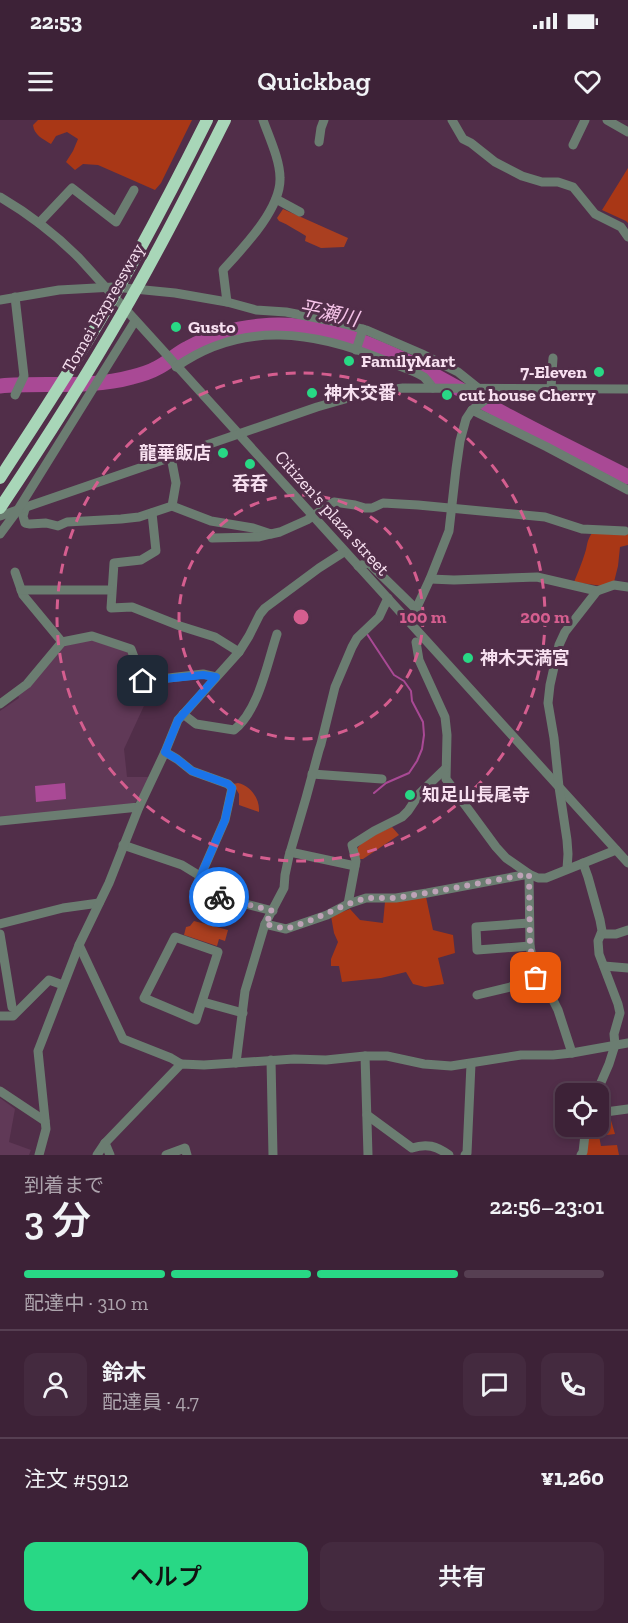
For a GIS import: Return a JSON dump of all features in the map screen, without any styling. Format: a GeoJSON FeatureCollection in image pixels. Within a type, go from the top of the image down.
{"type":"FeatureCollection","features":[{"type":"Feature","properties":{"kind":"highway","name":"Tomei Expressway"},"geometry":{"type":"LineString","coordinates":[[0,476],[37,422],[103,315],[167,200],[207,120]]}},
{"type":"Feature","properties":{"kind":"highway","name":"Tomei Expressway"},"geometry":{"type":"LineString","coordinates":[[0,508],[103,346],[180,210],[225,120]]}},
{"type":"Feature","properties":{"kind":"street"},"geometry":{"type":"LineString","coordinates":[[228,302],[223,270],[252,236],[276,199],[280,178],[278,163],[263,120]]}},
{"type":"Feature","properties":{"kind":"street"},"geometry":{"type":"LineString","coordinates":[[319,142],[324,120]]}},
{"type":"Feature","properties":{"kind":"street"},"geometry":{"type":"LineString","coordinates":[[452,120],[463,139],[495,162],[522,176],[573,187],[595,214],[621,227],[628,237]]}},
{"type":"Feature","properties":{"kind":"street"},"geometry":{"type":"LineString","coordinates":[[573,145],[585,120]]}},
{"type":"Feature","properties":{"kind":"street"},"geometry":{"type":"LineString","coordinates":[[607,120],[628,132]]}},
{"type":"Feature","properties":{"kind":"street"},"geometry":{"type":"LineString","coordinates":[[39,223],[72,188],[116,222],[134,190]]}},
{"type":"Feature","properties":{"kind":"street","name":"Citizen's plaza street"},"geometry":{"type":"LineString","coordinates":[[0,197],[65,244],[623,855]]}},
{"type":"Feature","properties":{"kind":"street"},"geometry":{"type":"LineString","coordinates":[[276,199],[300,212]]}},
{"type":"Feature","properties":{"kind":"street"},"geometry":{"type":"LineString","coordinates":[[0,300],[58,290],[105,287],[175,293],[228,302],[256,310],[286,312],[337,322],[424,355],[458,372],[478,388]]}},
{"type":"Feature","properties":{"kind":"street"},"geometry":{"type":"LineString","coordinates":[[15,297],[24,376],[16,394]]}},
{"type":"Feature","properties":{"kind":"street"},"geometry":{"type":"LineString","coordinates":[[0,534],[21,510],[24,498],[135,321]]}},
{"type":"Feature","properties":{"kind":"street"},"geometry":{"type":"LineString","coordinates":[[356,348],[362,332]]}},
{"type":"Feature","properties":{"kind":"street"},"geometry":{"type":"LineString","coordinates":[[175,366],[212,347],[257,335],[299,336],[356,348],[425,378],[433,388]]}},
{"type":"Feature","properties":{"kind":"street"},"geometry":{"type":"LineString","coordinates":[[550,388],[553,358]]}},
{"type":"Feature","properties":{"kind":"street"},"geometry":{"type":"LineString","coordinates":[[358,566],[368,563],[371,565],[416,613],[449,531],[460,441],[466,419],[472,410],[501,388]]}},
{"type":"Feature","properties":{"kind":"street"},"geometry":{"type":"LineString","coordinates":[[0,516],[344,398],[389,389],[628,390]]}},
{"type":"Feature","properties":{"kind":"street"},"geometry":{"type":"LineString","coordinates":[[472,410],[628,490]]}},
{"type":"Feature","properties":{"kind":"street"},"geometry":{"type":"LineString","coordinates":[[171,457],[176,483],[172,506]]}},
{"type":"Feature","properties":{"kind":"street"},"geometry":{"type":"LineString","coordinates":[[0,476],[24,498]]}},
{"type":"Feature","properties":{"kind":"street"},"geometry":{"type":"LineString","coordinates":[[212,538],[259,537],[271,534],[295,526],[334,502],[365,508],[372,508],[383,503],[418,504],[545,517],[582,529],[625,531]]}},
{"type":"Feature","properties":{"kind":"street"},"geometry":{"type":"LineString","coordinates":[[21,510],[25,523],[46,523],[58,526],[67,522],[139,517],[172,506],[211,521],[253,528],[271,534]]}},
{"type":"Feature","properties":{"kind":"street"},"geometry":{"type":"LineString","coordinates":[[152,513],[156,551],[141,560],[114,563],[111,608],[132,607],[215,637],[239,652]]}},
{"type":"Feature","properties":{"kind":"street"},"geometry":{"type":"LineString","coordinates":[[39,1155],[46,1129],[38,1051],[79,945],[109,883],[139,807],[178,720],[239,652],[265,608],[344,552]]}},
{"type":"Feature","properties":{"kind":"street"},"geometry":{"type":"LineString","coordinates":[[15,572],[22,595],[62,642]]}},
{"type":"Feature","properties":{"kind":"street"},"geometry":{"type":"LineString","coordinates":[[430,579],[537,577],[597,591],[614,585],[628,587]]}},
{"type":"Feature","properties":{"kind":"street"},"geometry":{"type":"LineString","coordinates":[[21,590],[111,590]]}},
{"type":"Feature","properties":{"kind":"street"},"geometry":{"type":"LineString","coordinates":[[567,869],[567,847],[548,703],[559,645],[565,632],[597,591]]}},
{"type":"Feature","properties":{"kind":"street"},"geometry":{"type":"LineString","coordinates":[[236,1063],[245,991],[265,924],[285,888],[290,852],[335,687],[357,638],[379,617],[388,598]]}},
{"type":"Feature","properties":{"kind":"street"},"geometry":{"type":"LineString","coordinates":[[183,714],[196,724],[234,730],[243,723],[257,695],[277,633]]}},
{"type":"Feature","properties":{"kind":"street"},"geometry":{"type":"LineString","coordinates":[[0,704],[27,684],[62,642],[92,636],[131,649],[143,681],[203,675],[216,677]]}},
{"type":"Feature","properties":{"kind":"street"},"geometry":{"type":"LineString","coordinates":[[416,642],[419,660],[445,717],[446,779],[506,858],[529,874],[538,878],[546,878],[583,863],[623,855]]}},
{"type":"Feature","properties":{"kind":"street"},"geometry":{"type":"LineString","coordinates":[[165,752],[192,771],[228,784],[232,788],[225,820],[194,891],[273,911]]}},
{"type":"Feature","properties":{"kind":"street"},"geometry":{"type":"LineString","coordinates":[[348,904],[356,861],[352,845],[402,817],[420,793],[445,769]]}},
{"type":"Feature","properties":{"kind":"street"},"geometry":{"type":"LineString","coordinates":[[312,774],[382,779]]}},
{"type":"Feature","properties":{"kind":"street"},"geometry":{"type":"LineString","coordinates":[[0,821],[139,807]]}},
{"type":"Feature","properties":{"kind":"street"},"geometry":{"type":"LineString","coordinates":[[123,845],[182,865],[200,876]]}},
{"type":"Feature","properties":{"kind":"street"},"geometry":{"type":"LineString","coordinates":[[290,852],[355,866]]}},
{"type":"Feature","properties":{"kind":"street"},"geometry":{"type":"LineString","coordinates":[[583,863],[600,920],[602,934],[598,941],[599,954],[620,1013],[614,1034],[615,1045],[601,1083]]}},
{"type":"Feature","properties":{"kind":"street"},"geometry":{"type":"LineString","coordinates":[[265,924],[286,929],[366,898],[396,898],[529,874]]}},
{"type":"Feature","properties":{"kind":"street"},"geometry":{"type":"LineString","coordinates":[[529,874],[530,946],[536,978],[547,988],[558,1010],[572,1053]]}},
{"type":"Feature","properties":{"kind":"street"},"geometry":{"type":"LineString","coordinates":[[0,924],[63,908],[99,903]]}},
{"type":"Feature","properties":{"kind":"street"},"geometry":{"type":"LineString","coordinates":[[530,923],[476,927],[477,950],[530,946]]}},
{"type":"Feature","properties":{"kind":"street"},"geometry":{"type":"LineString","coordinates":[[602,934],[616,934],[628,930]]}},
{"type":"Feature","properties":{"kind":"street"},"geometry":{"type":"LineString","coordinates":[[0,934],[12,1007]]}},
{"type":"Feature","properties":{"kind":"street"},"geometry":{"type":"LineString","coordinates":[[175,937],[218,952],[203,1002],[196,1020],[144,998],[175,937]]}},
{"type":"Feature","properties":{"kind":"street"},"geometry":{"type":"LineString","coordinates":[[79,945],[123,1039],[181,1064],[387,1056],[424,1064],[451,1066],[521,1055],[572,1053],[628,1043]]}},
{"type":"Feature","properties":{"kind":"street"},"geometry":{"type":"LineString","coordinates":[[604,966],[628,968]]}},
{"type":"Feature","properties":{"kind":"street"},"geometry":{"type":"LineString","coordinates":[[0,1016],[13,1016],[49,980],[63,985]]}},
{"type":"Feature","properties":{"kind":"street"},"geometry":{"type":"LineString","coordinates":[[477,995],[539,980]]}},
{"type":"Feature","properties":{"kind":"street"},"geometry":{"type":"LineString","coordinates":[[203,1002],[243,1013]]}},
{"type":"Feature","properties":{"kind":"street"},"geometry":{"type":"LineString","coordinates":[[365,1056],[368,1155]]}},
{"type":"Feature","properties":{"kind":"street"},"geometry":{"type":"LineString","coordinates":[[271,1060],[273,1155]]}},
{"type":"Feature","properties":{"kind":"street"},"geometry":{"type":"LineString","coordinates":[[97,1155],[105,1143],[181,1064]]}},
{"type":"Feature","properties":{"kind":"street"},"geometry":{"type":"LineString","coordinates":[[465,1155],[467,1153],[471,1064]]}},
{"type":"Feature","properties":{"kind":"street"},"geometry":{"type":"LineString","coordinates":[[0,1091],[45,1121]]}},
{"type":"Feature","properties":{"kind":"street"},"geometry":{"type":"LineString","coordinates":[[609,1112],[628,1109]]}},
{"type":"Feature","properties":{"kind":"street"},"geometry":{"type":"LineString","coordinates":[[367,1115],[412,1148],[422,1144],[440,1148],[449,1155]]}},
{"type":"Feature","properties":{"kind":"street"},"geometry":{"type":"LineString","coordinates":[[581,1155],[584,1152],[585,1137]]}},
{"type":"Feature","properties":{"kind":"street"},"geometry":{"type":"LineString","coordinates":[[105,1143],[110,1155]]}},
{"type":"Feature","properties":{"kind":"street"},"geometry":{"type":"LineString","coordinates":[[166,1155],[185,1148],[187,1155]]}},
{"type":"Feature","properties":{"kind":"shaded area"},"geometry":{"type":"Polygon","coordinates":[[[38,120],[192,120],[161,183],[155,190],[98,165],[83,164],[75,170],[66,162],[78,139],[67,132],[56,136],[51,144],[35,131],[33,125],[38,120]]]}},
{"type":"Feature","properties":{"kind":"shaded area"},"geometry":{"type":"Polygon","coordinates":[[[628,168],[628,223],[602,210],[628,168]]]}},
{"type":"Feature","properties":{"kind":"shaded area"},"geometry":{"type":"Polygon","coordinates":[[[283,209],[348,238],[344,247],[321,248],[305,241],[306,236],[279,221],[277,218],[283,209]]]}},
{"type":"Feature","properties":{"kind":"shaded area"},"geometry":{"type":"Polygon","coordinates":[[[592,533],[628,533],[628,545],[620,547],[614,582],[602,586],[574,582],[592,533]]]}},
{"type":"Feature","properties":{"kind":"shaded area"},"geometry":{"type":"Polygon","coordinates":[[[92,639],[128,651],[135,670],[155,682],[124,749],[127,777],[150,777],[142,796],[131,806],[0,818],[0,711],[19,698],[18,695],[64,643],[92,639]]]}},
{"type":"Feature","properties":{"kind":"shaded area"},"geometry":{"type":"Polygon","coordinates":[[[65,783],[66,799],[36,802],[35,786],[65,783]]]}},
{"type":"Feature","properties":{"kind":"shaded area"},"geometry":{"type":"Polygon","coordinates":[[[238,783],[247,787],[254,794],[259,812],[239,805],[239,794],[233,784],[238,783]]]}},
{"type":"Feature","properties":{"kind":"shaded area"},"geometry":{"type":"Polygon","coordinates":[[[392,827],[399,835],[363,859],[359,859],[356,851],[362,843],[392,827]]]}},
{"type":"Feature","properties":{"kind":"shaded area"},"geometry":{"type":"Polygon","coordinates":[[[426,897],[433,930],[453,935],[455,953],[438,958],[444,984],[425,987],[413,984],[406,972],[381,978],[342,982],[339,966],[331,966],[331,959],[338,942],[331,916],[350,909],[360,920],[383,923],[385,902],[426,897]]]}},
{"type":"Feature","properties":{"kind":"shaded area"},"geometry":{"type":"Polygon","coordinates":[[[194,921],[228,930],[225,941],[219,939],[217,946],[184,935],[186,927],[194,921]]]}},
{"type":"Feature","properties":{"kind":"shaded area"},"geometry":{"type":"Polygon","coordinates":[[[0,1098],[15,1109],[9,1142],[31,1150],[29,1155],[0,1155],[0,1098]]]}},
{"type":"Feature","properties":{"kind":"shaded area"},"geometry":{"type":"Polygon","coordinates":[[[610,1117],[615,1134],[609,1135],[610,1117]]]}},
{"type":"Feature","properties":{"kind":"shaded area"},"geometry":{"type":"Polygon","coordinates":[[[588,1137],[599,1137],[601,1146],[617,1145],[619,1155],[585,1155],[588,1137]]]}},
{"type":"Feature","properties":{"kind":"waterway","name":"平瀬川"},"geometry":{"type":"LineString","coordinates":[[0,386],[116,381],[151,371],[184,350],[223,333],[261,326],[294,326],[327,331],[391,354],[628,477]]}},
{"type":"Feature","properties":{"kind":"waterway"},"geometry":{"type":"LineString","coordinates":[[367,634],[394,675],[404,681],[411,691],[412,701],[423,722],[424,735],[422,749],[409,773],[386,783],[374,793]]}},
{"type":"Feature","properties":{"kind":"way so far"},"geometry":{"type":"LineString","coordinates":[[219,897],[273,911],[265,924],[286,929],[366,898],[396,898],[529,874],[530,946],[536,978]]}},
{"type":"Feature","properties":{"kind":"place","name":"Gusto"},"geometry":{"type":"Point","coordinates":[176,327]}},
{"type":"Feature","properties":{"kind":"place","name":"FamilyMart"},"geometry":{"type":"Point","coordinates":[349,361]}},
{"type":"Feature","properties":{"kind":"place","name":"7-Eleven"},"geometry":{"type":"Point","coordinates":[599,372]}},
{"type":"Feature","properties":{"kind":"place","name":"神木交番"},"geometry":{"type":"Point","coordinates":[312,393]}},
{"type":"Feature","properties":{"kind":"place","name":"cut house Cherry"},"geometry":{"type":"Point","coordinates":[447,395]}},
{"type":"Feature","properties":{"kind":"place","name":"龍華飯店"},"geometry":{"type":"Point","coordinates":[223,453]}},
{"type":"Feature","properties":{"kind":"place","name":"呑呑"},"geometry":{"type":"Point","coordinates":[250,464]}},
{"type":"Feature","properties":{"kind":"place","name":"神木天満宮"},"geometry":{"type":"Point","coordinates":[468,658]}},
{"type":"Feature","properties":{"kind":"place","name":"知足山長尾寺"},"geometry":{"type":"Point","coordinates":[410,795]}},
{"type":"Feature","properties":{"kind":"route"},"geometry":{"type":"LineString","coordinates":[[143,681],[203,675],[216,677],[178,720],[165,752],[192,771],[228,784],[232,788],[225,820],[194,891],[219,897]]}}]}
